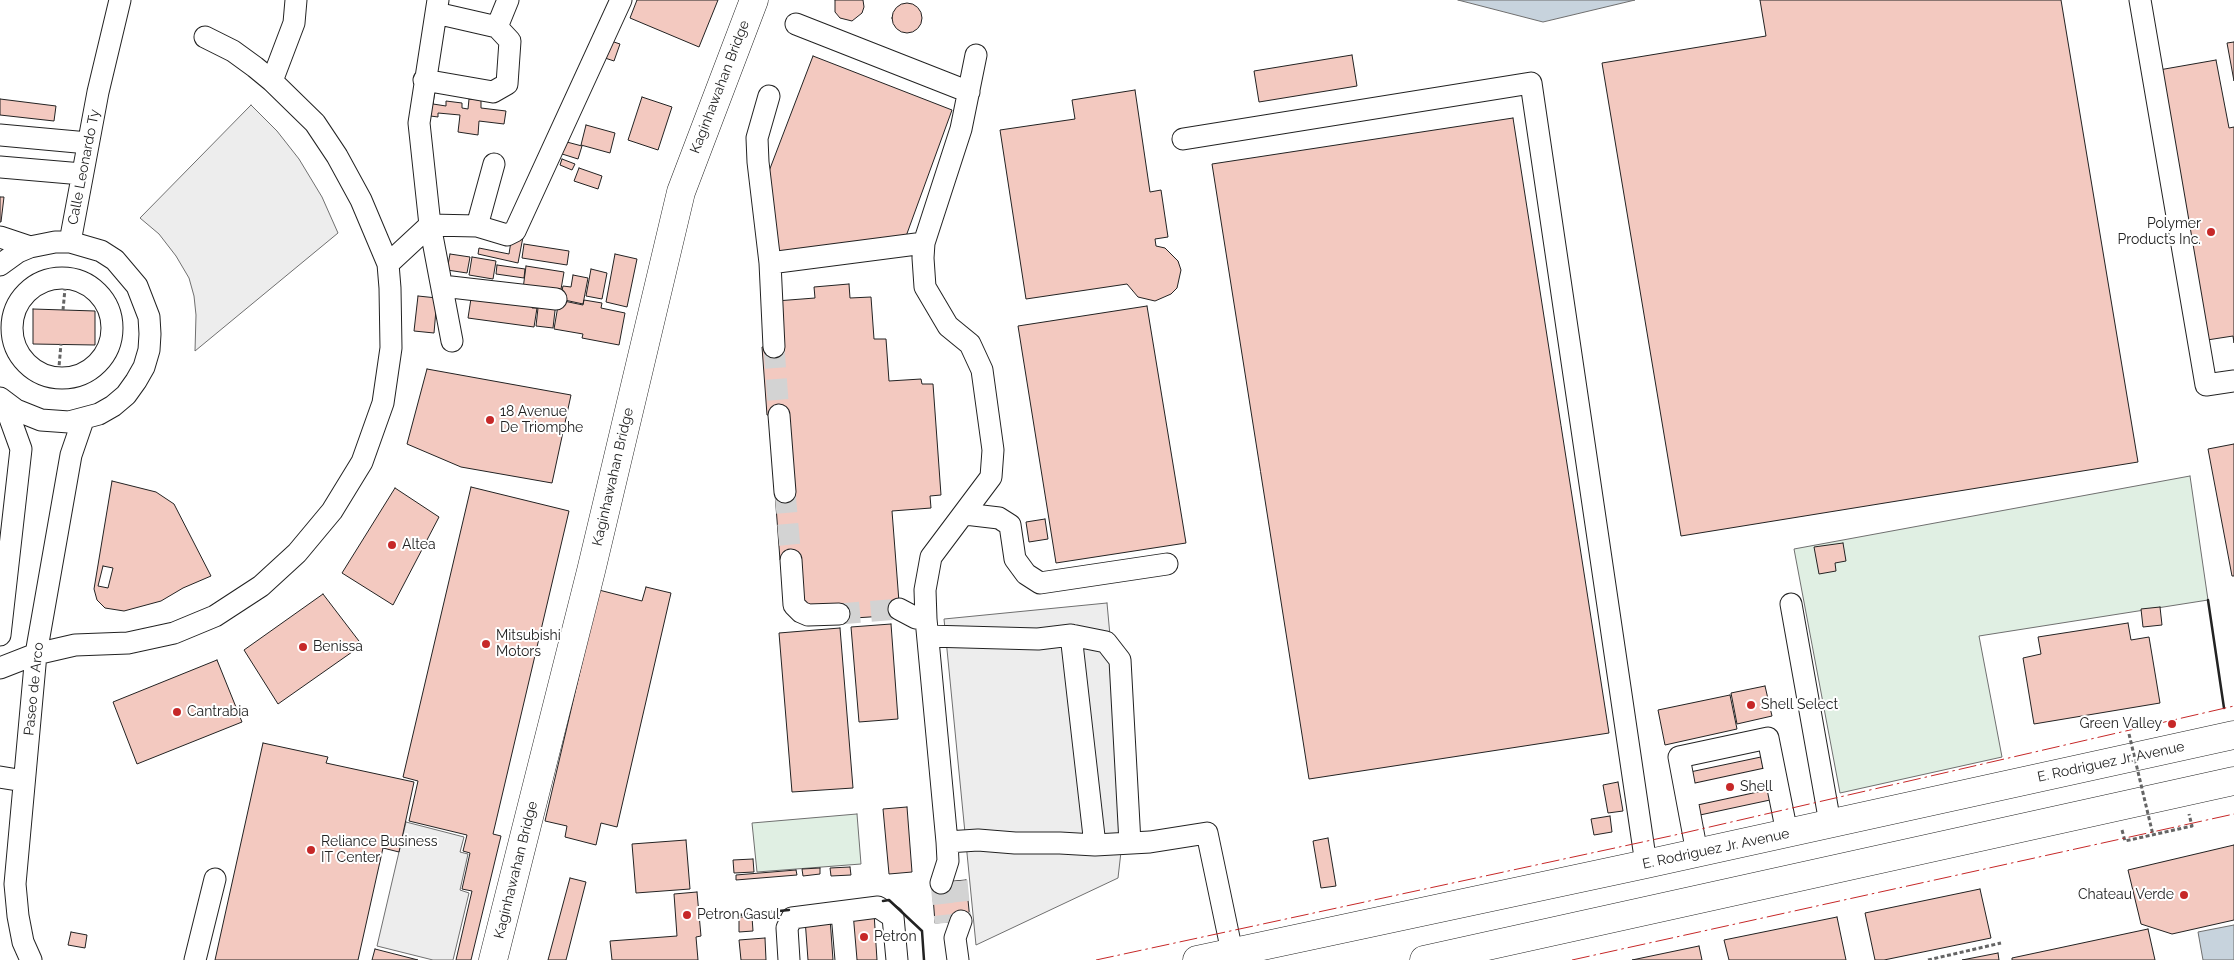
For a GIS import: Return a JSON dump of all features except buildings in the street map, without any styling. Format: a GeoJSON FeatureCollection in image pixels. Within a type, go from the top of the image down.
{"type":"FeatureCollection","features":[{"type":"Feature","properties":{"kind":"main road","name":"Kaginhawahan Bridge"},"geometry":{"type":"LineString","coordinates":[[493,960],[591,571],[681,192],[754,0]]}},
{"type":"Feature","properties":{"kind":"main road","name":"E. Rodriguez Jr. Avenue"},"geometry":{"type":"LineString","coordinates":[[1197,960],[2234,735]]}},
{"type":"Feature","properties":{"kind":"main road"},"geometry":{"type":"LineString","coordinates":[[1424,960],[2234,781]]}},
{"type":"Feature","properties":{"kind":"street","name":"Calle Leonardo Ty"},"geometry":{"type":"LineString","coordinates":[[70,242],[98,92],[120,0]]}},
{"type":"Feature","properties":{"kind":"street"},"geometry":{"type":"LineString","coordinates":[[272,81],[294,23],[296,0]]}},
{"type":"Feature","properties":{"kind":"street"},"geometry":{"type":"LineString","coordinates":[[498,27],[508,0]]}},
{"type":"Feature","properties":{"kind":"street"},"geometry":{"type":"LineString","coordinates":[[388,264],[430,225],[477,226],[507,235],[514,231],[621,0]]}},
{"type":"Feature","properties":{"kind":"street"},"geometry":{"type":"LineString","coordinates":[[2140,0],[2206,385],[2234,381]]}},
{"type":"Feature","properties":{"kind":"street"},"geometry":{"type":"LineString","coordinates":[[424,80],[493,92],[508,84],[510,41],[498,27],[437,6],[424,80],[418,124],[430,225],[452,341]]}},
{"type":"Feature","properties":{"kind":"street"},"geometry":{"type":"LineString","coordinates":[[796,24],[969,92]]}},
{"type":"Feature","properties":{"kind":"street"},"geometry":{"type":"LineString","coordinates":[[0,668],[36,654],[75,645],[128,643],[174,633],[215,616],[261,586],[297,553],[332,511],[362,462],[382,403],[391,348],[388,264],[361,200],[338,156],[315,123],[272,81],[232,51],[205,37]]}},
{"type":"Feature","properties":{"kind":"street"},"geometry":{"type":"LineString","coordinates":[[949,882],[925,590],[931,558],[991,477],[993,450],[982,370],[970,344],[948,326],[925,287],[924,243],[961,129],[976,55]]}},
{"type":"Feature","properties":{"kind":"street"},"geometry":{"type":"LineString","coordinates":[[1183,139],[1531,83],[1646,864]]}},
{"type":"Feature","properties":{"kind":"street"},"geometry":{"type":"LineString","coordinates":[[769,96],[758,138],[758,162],[770,263],[774,347]]}},
{"type":"Feature","properties":{"kind":"street"},"geometry":{"type":"LineString","coordinates":[[0,134],[88,143]]}},
{"type":"Feature","properties":{"kind":"street"},"geometry":{"type":"LineString","coordinates":[[477,226],[494,164]]}},
{"type":"Feature","properties":{"kind":"street"},"geometry":{"type":"LineString","coordinates":[[0,167],[82,174]]}},
{"type":"Feature","properties":{"kind":"street"},"geometry":{"type":"LineString","coordinates":[[0,237],[30,247]]}},
{"type":"Feature","properties":{"kind":"street"},"geometry":{"type":"LineString","coordinates":[[0,265],[18,252],[30,247],[55,242],[70,242],[101,251],[127,272],[137,286],[145,301],[149,317],[150,334],[149,350],[144,367],[131,388],[113,406],[83,420],[69,422],[41,420],[16,410],[2,400]]}},
{"type":"Feature","properties":{"kind":"street"},"geometry":{"type":"LineString","coordinates":[[770,263],[924,243]]}},
{"type":"Feature","properties":{"kind":"street"},"geometry":{"type":"LineString","coordinates":[[66,278],[91,287],[101,297],[108,309],[112,323],[111,337],[107,350],[99,362],[90,370],[78,375],[58,378],[42,374],[23,359],[16,348],[12,323],[15,310],[21,299],[30,290],[47,281],[66,278]]}},
{"type":"Feature","properties":{"kind":"street"},"geometry":{"type":"LineString","coordinates":[[442,286],[556,299]]}},
{"type":"Feature","properties":{"kind":"street"},"geometry":{"type":"LineString","coordinates":[[0,635],[5,539],[21,449],[2,400]]}},
{"type":"Feature","properties":{"kind":"street"},"geometry":{"type":"LineString","coordinates":[[779,415],[785,492]]}},
{"type":"Feature","properties":{"kind":"street","name":"Paseo de Arco"},"geometry":{"type":"LineString","coordinates":[[31,960],[23,942],[18,916],[8,883],[24,781],[36,654],[71,455],[83,420]]}},
{"type":"Feature","properties":{"kind":"street"},"geometry":{"type":"LineString","coordinates":[[965,514],[998,518],[1010,524],[1015,559],[1026,574],[1040,583],[1168,564]]}},
{"type":"Feature","properties":{"kind":"street"},"geometry":{"type":"LineString","coordinates":[[791,560],[794,605],[801,612],[808,615],[839,614]]}},
{"type":"Feature","properties":{"kind":"street"},"geometry":{"type":"LineString","coordinates":[[1791,604],[1830,823]]}},
{"type":"Feature","properties":{"kind":"street"},"geometry":{"type":"LineString","coordinates":[[899,609],[916,618],[927,627],[1038,639],[1071,635],[1106,642],[1120,660],[1130,843]]}},
{"type":"Feature","properties":{"kind":"street"},"geometry":{"type":"LineString","coordinates":[[1071,635],[1095,845]]}},
{"type":"Feature","properties":{"kind":"street"},"geometry":{"type":"LineString","coordinates":[[1697,853],[1679,757],[1768,738],[1787,833]]}},
{"type":"Feature","properties":{"kind":"street"},"geometry":{"type":"LineString","coordinates":[[0,777],[24,781]]}},
{"type":"Feature","properties":{"kind":"street"},"geometry":{"type":"LineString","coordinates":[[1687,796],[1775,777]]}},
{"type":"Feature","properties":{"kind":"street"},"geometry":{"type":"LineString","coordinates":[[947,851],[978,840],[1095,845],[1130,843],[1207,833],[1232,952]]}},
{"type":"Feature","properties":{"kind":"street"},"geometry":{"type":"LineString","coordinates":[[195,960],[215,879]]}},
{"type":"Feature","properties":{"kind":"street"},"geometry":{"type":"LineString","coordinates":[[789,960],[787,928],[792,918],[878,907],[893,917],[897,960]]}},
{"type":"Feature","properties":{"kind":"street"},"geometry":{"type":"LineString","coordinates":[[842,913],[846,960]]}},
{"type":"Feature","properties":{"kind":"street"},"geometry":{"type":"LineString","coordinates":[[954,927],[958,960]]}},
{"type":"Feature","properties":{"kind":"path"},"geometry":{"type":"LineString","coordinates":[[63,310],[66,278]]}},
{"type":"Feature","properties":{"kind":"path"},"geometry":{"type":"LineString","coordinates":[[58,378],[61,344]]}},
{"type":"Feature","properties":{"kind":"path"},"geometry":{"type":"LineString","coordinates":[[2129,734],[2153,835]]}},
{"type":"Feature","properties":{"kind":"path"},"geometry":{"type":"LineString","coordinates":[[2125,841],[2192,826]]}},
{"type":"Feature","properties":{"kind":"path"},"geometry":{"type":"LineString","coordinates":[[1928,960],[2000,943]]}},
{"type":"Feature","properties":{"kind":"green space"},"geometry":{"type":"Polygon","coordinates":[[[2190,476],[2208,600],[1979,636],[2002,757],[1840,793],[1794,549],[2190,476]]]}},
{"type":"Feature","properties":{"kind":"green space"},"geometry":{"type":"Polygon","coordinates":[[[857,814],[861,864],[757,872],[752,823],[857,814]]]}},
{"type":"Feature","properties":{"kind":"shaded area"},"geometry":{"type":"Polygon","coordinates":[[[1458,0],[1635,0],[1543,22],[1458,0]]]}},
{"type":"Feature","properties":{"kind":"shaded area"},"geometry":{"type":"Polygon","coordinates":[[[251,105],[277,131],[299,159],[322,197],[338,233],[195,351],[196,315],[194,296],[189,278],[176,256],[159,234],[140,218],[251,105]]]}},
{"type":"Feature","properties":{"kind":"shaded area"},"geometry":{"type":"Polygon","coordinates":[[[1107,603],[1126,808],[1118,878],[976,945],[944,619],[1107,603]]]}},
{"type":"Feature","properties":{"kind":"shaded area"},"geometry":{"type":"Polygon","coordinates":[[[406,822],[464,837],[460,852],[468,854],[460,890],[469,893],[453,960],[433,960],[377,946],[406,822]]]}},
{"type":"Feature","properties":{"kind":"shaded area"},"geometry":{"type":"Polygon","coordinates":[[[2234,925],[2234,960],[2203,960],[2198,932],[2234,925]]]}},
{"type":"Feature","properties":{"kind":"tunnel"},"geometry":{"type":"LineString","coordinates":[[774,347],[779,415]]}},
{"type":"Feature","properties":{"kind":"tunnel"},"geometry":{"type":"LineString","coordinates":[[785,492],[791,560]]}},
{"type":"Feature","properties":{"kind":"tunnel"},"geometry":{"type":"LineString","coordinates":[[839,614],[899,609]]}},
{"type":"Feature","properties":{"kind":"tunnel"},"geometry":{"type":"LineString","coordinates":[[957,881],[961,921]]}},
{"type":"Feature","properties":{"kind":"tunnel"},"geometry":{"type":"LineString","coordinates":[[941,883],[945,923]]}},
{"type":"Feature","properties":{"kind":"wall"},"geometry":{"type":"LineString","coordinates":[[2208,600],[2224,708]]}},
{"type":"Feature","properties":{"kind":"wall"},"geometry":{"type":"LineString","coordinates":[[883,901],[889,900],[922,931],[924,960]]}},
{"type":"Feature","properties":{"kind":"wall"},"geometry":{"type":"LineString","coordinates":[[738,919],[738,915],[789,910]]}},
{"type":"Feature","properties":{"kind":"power"},"geometry":{"type":"LineString","coordinates":[[1096,960],[1675,835],[2234,706]]}},
{"type":"Feature","properties":{"kind":"power"},"geometry":{"type":"LineString","coordinates":[[1572,960],[2234,814]]}},
{"type":"Feature","properties":{"kind":"place","name":"Polymer Products Inc."},"geometry":{"type":"Point","coordinates":[2211,232]}},
{"type":"Feature","properties":{"kind":"place","name":"18 Avenue De Triomphe"},"geometry":{"type":"Point","coordinates":[490,420]}},
{"type":"Feature","properties":{"kind":"place","name":"Altea"},"geometry":{"type":"Point","coordinates":[392,545]}},
{"type":"Feature","properties":{"kind":"place","name":"Mitsubishi Motors"},"geometry":{"type":"Point","coordinates":[486,644]}},
{"type":"Feature","properties":{"kind":"place","name":"Benissa"},"geometry":{"type":"Point","coordinates":[303,647]}},
{"type":"Feature","properties":{"kind":"place","name":"Shell Select"},"geometry":{"type":"Point","coordinates":[1751,705]}},
{"type":"Feature","properties":{"kind":"place","name":"Cantrabia"},"geometry":{"type":"Point","coordinates":[177,712]}},
{"type":"Feature","properties":{"kind":"place","name":"Green Valley"},"geometry":{"type":"Point","coordinates":[2172,724]}},
{"type":"Feature","properties":{"kind":"place","name":"Shell"},"geometry":{"type":"Point","coordinates":[1730,787]}},
{"type":"Feature","properties":{"kind":"place","name":"Reliance Business IT Center"},"geometry":{"type":"Point","coordinates":[311,850]}},
{"type":"Feature","properties":{"kind":"place","name":"Chateau Verde"},"geometry":{"type":"Point","coordinates":[2184,895]}},
{"type":"Feature","properties":{"kind":"place","name":"Petron Gasul"},"geometry":{"type":"Point","coordinates":[687,915]}},
{"type":"Feature","properties":{"kind":"place","name":"Petron"},"geometry":{"type":"Point","coordinates":[864,937]}}]}
